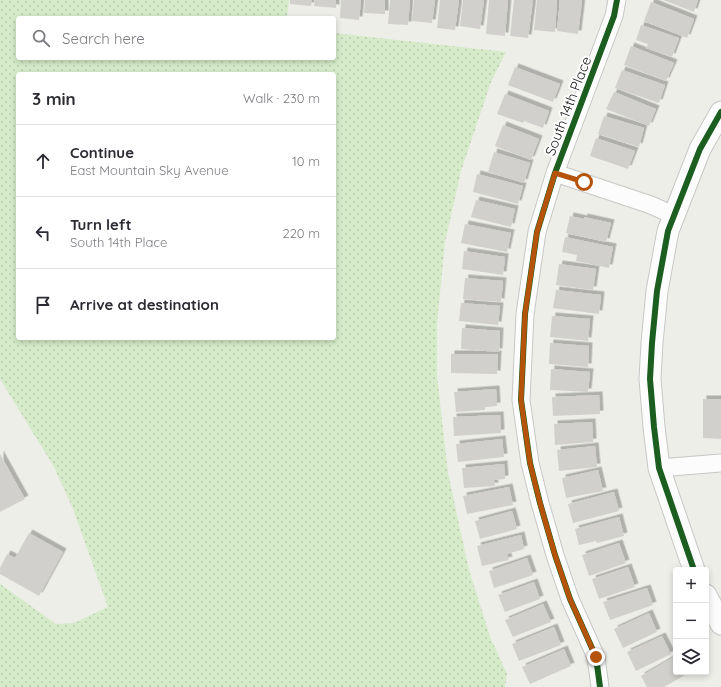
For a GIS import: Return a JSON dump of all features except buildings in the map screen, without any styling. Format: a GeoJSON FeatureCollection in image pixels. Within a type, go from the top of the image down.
{"type":"FeatureCollection","features":[{"type":"Feature","properties":{"kind":"street","name":"South 14th Place"},"geometry":{"type":"LineString","coordinates":[[600,687],[596,657],[570,599],[540,503],[530,463],[521,400],[525,314],[537,232],[555,173],[614,16],[617,0]]}},
{"type":"Feature","properties":{"kind":"street"},"geometry":{"type":"LineString","coordinates":[[693,567],[659,468],[650,379],[652,343],[657,291],[665,246],[673,215],[700,149],[721,112]]}},
{"type":"Feature","properties":{"kind":"street"},"geometry":{"type":"LineString","coordinates":[[555,173],[651,205],[673,215]]}},
{"type":"Feature","properties":{"kind":"street"},"geometry":{"type":"LineString","coordinates":[[659,468],[721,463]]}},
{"type":"Feature","properties":{"kind":"street"},"geometry":{"type":"LineString","coordinates":[[709,601],[721,624]]}},
{"type":"Feature","properties":{"kind":"green space"},"geometry":{"type":"Polygon","coordinates":[[[0,0],[289,0],[287,16],[16,16],[16,60],[336,60],[336,33],[506,52],[491,82],[461,171],[445,242],[437,324],[437,376],[448,473],[469,570],[491,639],[507,674],[505,687],[0,687],[0,584],[56,624],[74,623],[108,607],[73,509],[54,467],[0,379],[0,0]]]}},
{"type":"Feature","properties":{"kind":"cycle path"},"geometry":{"type":"LineString","coordinates":[[600,687],[596,657],[570,599],[540,503],[530,463],[521,400],[525,314],[537,232],[555,173],[614,16],[617,0]]}},
{"type":"Feature","properties":{"kind":"cycle path"},"geometry":{"type":"LineString","coordinates":[[693,567],[659,468],[650,379],[652,343],[657,291],[668,231],[700,149],[721,112]]}},
{"type":"Feature","properties":{"kind":"route"},"geometry":{"type":"LineString","coordinates":[[584,182],[555,173],[537,232],[525,314],[521,400],[530,463],[555,555],[570,599],[596,657]]}}]}
